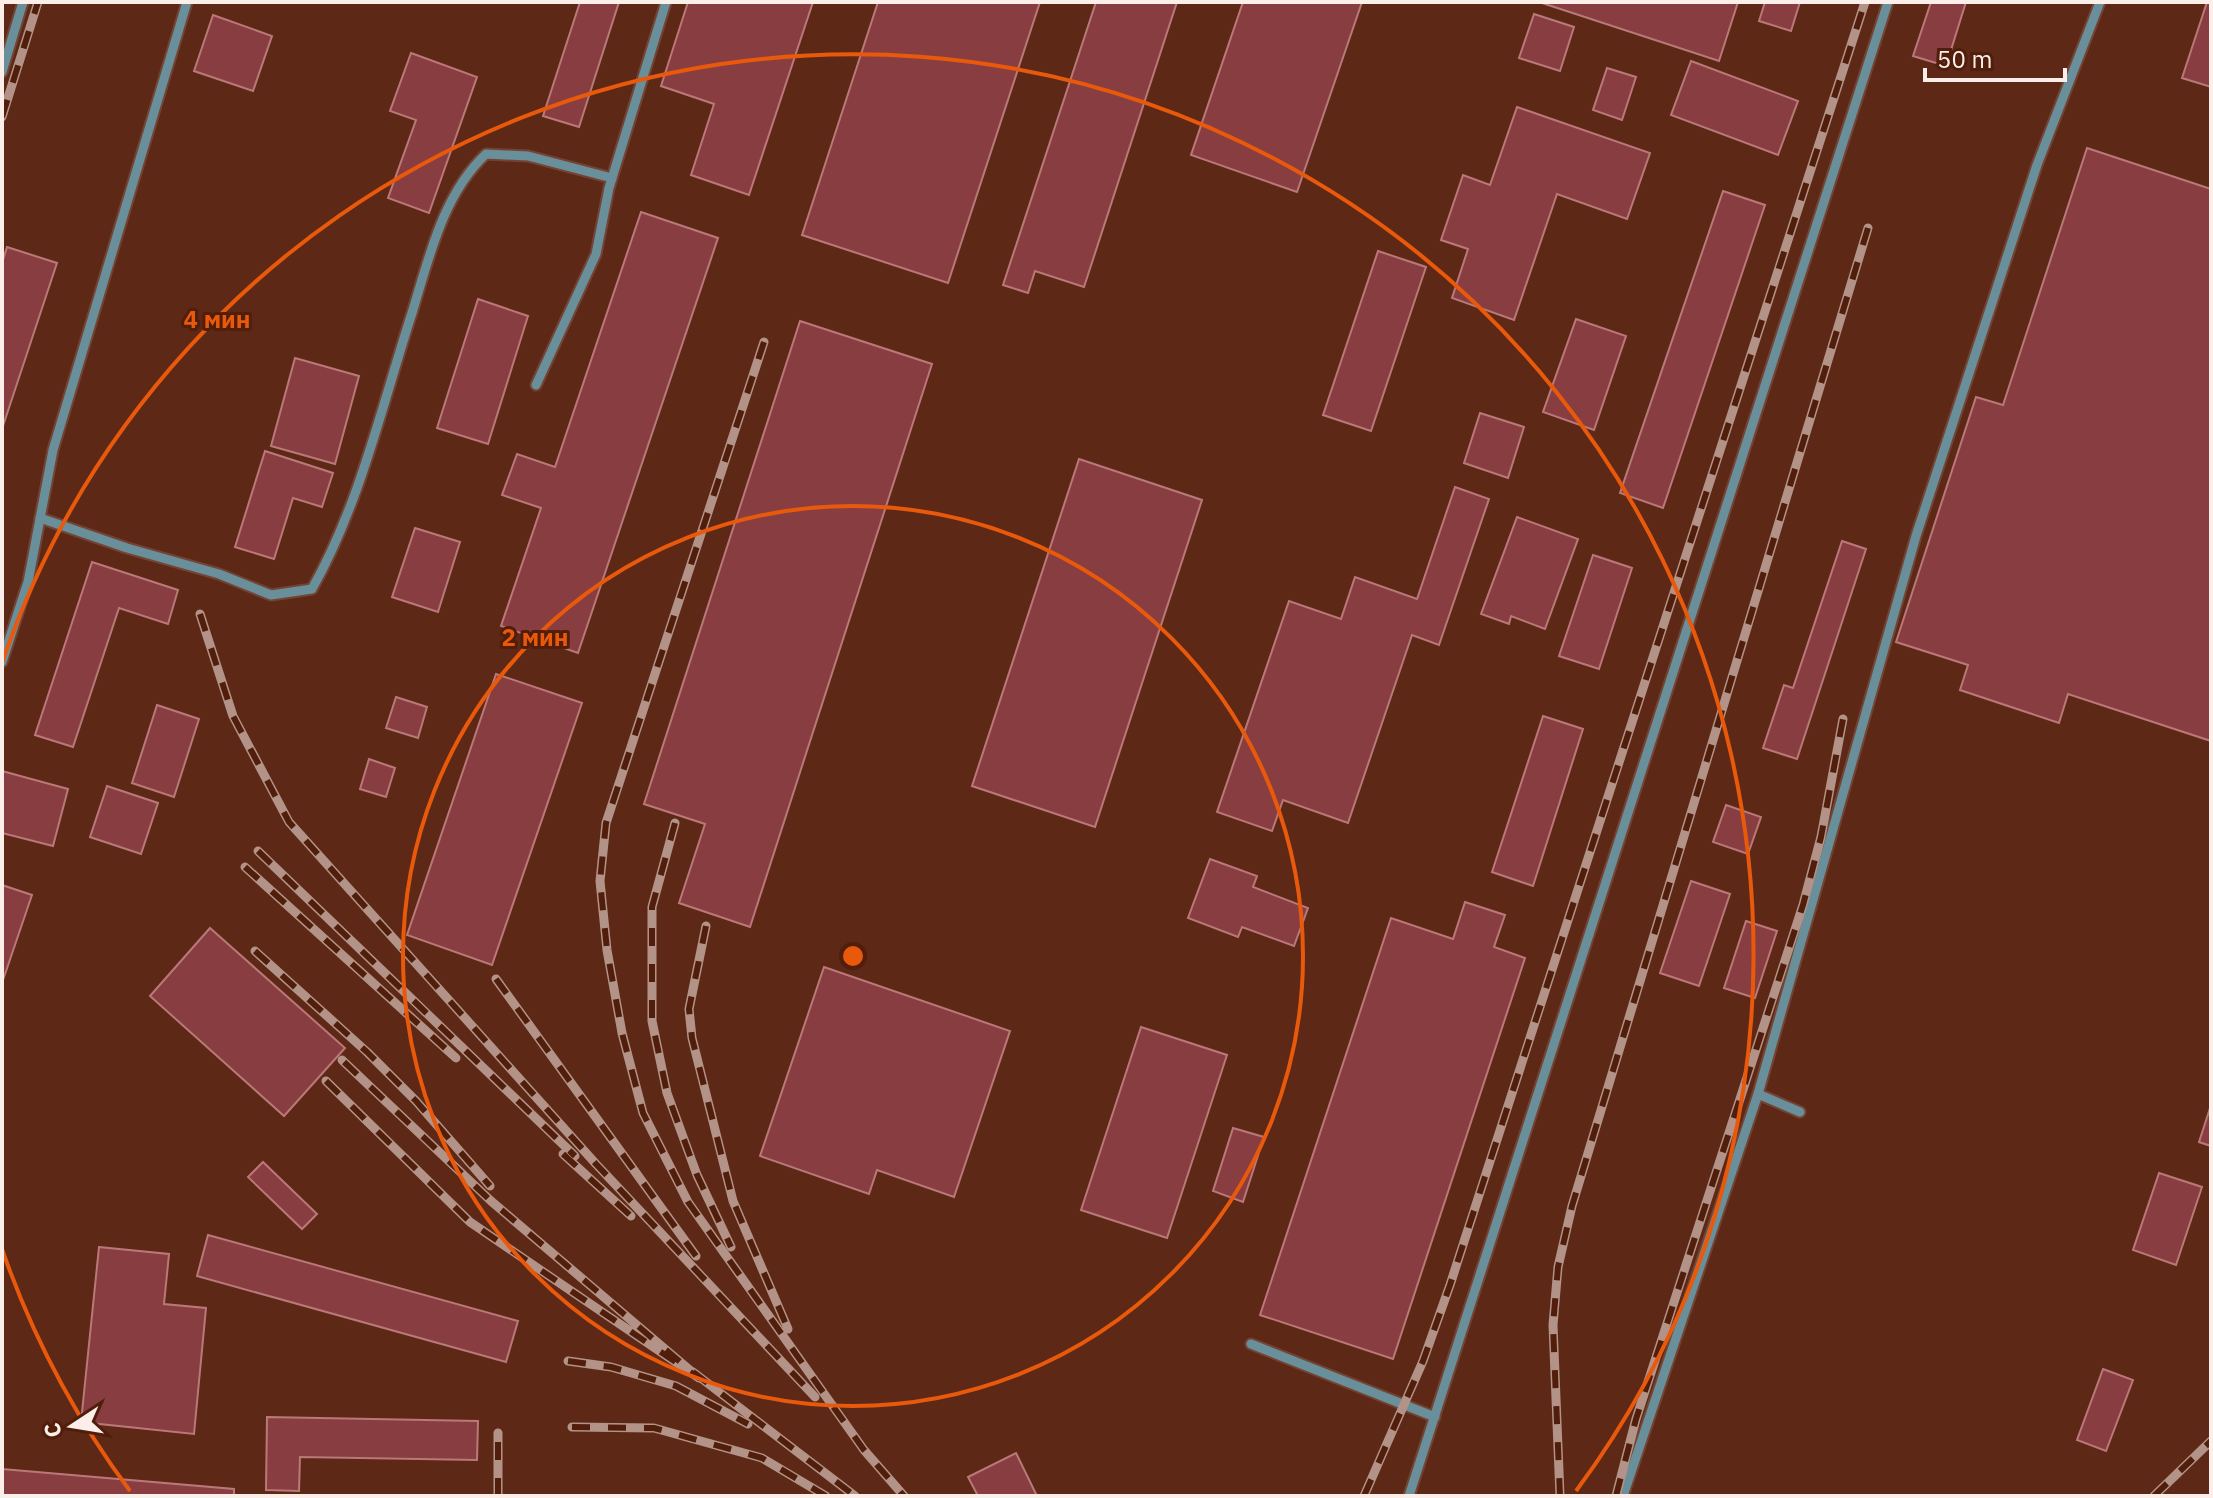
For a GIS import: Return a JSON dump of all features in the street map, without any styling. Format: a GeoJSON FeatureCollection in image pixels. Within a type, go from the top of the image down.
{"type":"FeatureCollection","features":[{"type":"Feature","properties":{"kind":"lane"},"geometry":{"type":"LineString","coordinates":[[2,72],[23,2]]}},
{"type":"Feature","properties":{"kind":"lane"},"geometry":{"type":"LineString","coordinates":[[2,662],[28,582],[53,450],[187,2]]}},
{"type":"Feature","properties":{"kind":"lane"},"geometry":{"type":"LineString","coordinates":[[536,385],[596,254],[612,178],[666,2]]}},
{"type":"Feature","properties":{"kind":"lane"},"geometry":{"type":"LineString","coordinates":[[1409,1496],[1888,2]]}},
{"type":"Feature","properties":{"kind":"lane"},"geometry":{"type":"LineString","coordinates":[[1623,1496],[1758,1094],[1916,536],[2037,165],[2100,2]]}},
{"type":"Feature","properties":{"kind":"lane"},"geometry":{"type":"LineString","coordinates":[[40,518],[127,548],[219,574],[271,595],[312,589],[339,540],[439,228],[468,171],[486,154],[528,156],[612,178]]}},
{"type":"Feature","properties":{"kind":"lane"},"geometry":{"type":"LineString","coordinates":[[1758,1094],[1800,1112]]}},
{"type":"Feature","properties":{"kind":"lane"},"geometry":{"type":"LineString","coordinates":[[1251,1344],[1435,1417]]}},
{"type":"Feature","properties":{"kind":"building"},"geometry":{"type":"Polygon","coordinates":[[[580,2],[619,2],[579,127],[543,116],[580,2]]]}},
{"type":"Feature","properties":{"kind":"building"},"geometry":{"type":"Polygon","coordinates":[[[688,2],[813,2],[749,195],[691,175],[714,104],[661,86],[688,2]]]}},
{"type":"Feature","properties":{"kind":"building"},"geometry":{"type":"Polygon","coordinates":[[[878,2],[1040,2],[948,283],[802,235],[878,2]]]}},
{"type":"Feature","properties":{"kind":"building"},"geometry":{"type":"Polygon","coordinates":[[[1096,2],[1177,2],[1084,287],[1035,271],[1028,293],[1003,285],[1096,2]]]}},
{"type":"Feature","properties":{"kind":"building"},"geometry":{"type":"Polygon","coordinates":[[[1243,2],[1362,2],[1297,192],[1191,155],[1243,2]]]}},
{"type":"Feature","properties":{"kind":"building"},"geometry":{"type":"Polygon","coordinates":[[[1539,2],[1738,2],[1719,61],[1539,2]]]}},
{"type":"Feature","properties":{"kind":"building"},"geometry":{"type":"Polygon","coordinates":[[[1765,2],[1800,2],[1791,31],[1759,21],[1765,2]]]}},
{"type":"Feature","properties":{"kind":"building"},"geometry":{"type":"Polygon","coordinates":[[[1931,2],[1966,2],[1946,66],[1913,56],[1931,2]]]}},
{"type":"Feature","properties":{"kind":"building"},"geometry":{"type":"Polygon","coordinates":[[[2207,2],[2211,2],[2211,87],[2182,78],[2207,2]]]}},
{"type":"Feature","properties":{"kind":"building"},"geometry":{"type":"Polygon","coordinates":[[[1534,14],[1574,27],[1560,71],[1519,58],[1534,14]]]}},
{"type":"Feature","properties":{"kind":"building"},"geometry":{"type":"Polygon","coordinates":[[[213,15],[272,36],[253,91],[194,71],[213,15]]]}},
{"type":"Feature","properties":{"kind":"building"},"geometry":{"type":"Polygon","coordinates":[[[411,53],[477,77],[429,213],[388,198],[416,120],[390,111],[411,53]]]}},
{"type":"Feature","properties":{"kind":"building"},"geometry":{"type":"Polygon","coordinates":[[[1691,61],[1798,101],[1778,155],[1671,115],[1691,61]]]}},
{"type":"Feature","properties":{"kind":"building"},"geometry":{"type":"Polygon","coordinates":[[[1607,68],[1636,77],[1622,120],[1593,110],[1607,68]]]}},
{"type":"Feature","properties":{"kind":"building"},"geometry":{"type":"Polygon","coordinates":[[[1517,107],[1650,153],[1627,219],[1557,194],[1514,320],[1452,298],[1468,249],[1441,240],[1463,175],[1490,185],[1517,107]]]}},
{"type":"Feature","properties":{"kind":"building"},"geometry":{"type":"Polygon","coordinates":[[[2087,148],[2211,189],[2211,741],[2068,694],[2059,723],[1960,690],[1968,665],[1896,642],[1976,397],[2003,405],[2087,148]]]}},
{"type":"Feature","properties":{"kind":"building"},"geometry":{"type":"Polygon","coordinates":[[[1723,191],[1765,205],[1663,508],[1620,493],[1723,191]]]}},
{"type":"Feature","properties":{"kind":"building"},"geometry":{"type":"Polygon","coordinates":[[[641,212],[718,238],[578,653],[501,626],[541,508],[502,495],[517,454],[555,467],[641,212]]]}},
{"type":"Feature","properties":{"kind":"building"},"geometry":{"type":"Polygon","coordinates":[[[7,247],[57,263],[2,429],[2,263],[7,247]]]}},
{"type":"Feature","properties":{"kind":"building"},"geometry":{"type":"Polygon","coordinates":[[[1378,251],[1426,267],[1371,431],[1323,415],[1378,251]]]}},
{"type":"Feature","properties":{"kind":"building"},"geometry":{"type":"Polygon","coordinates":[[[478,299],[528,316],[488,444],[437,428],[478,299]]]}},
{"type":"Feature","properties":{"kind":"building"},"geometry":{"type":"Polygon","coordinates":[[[1576,319],[1626,336],[1594,430],[1543,412],[1576,319]]]}},
{"type":"Feature","properties":{"kind":"building"},"geometry":{"type":"Polygon","coordinates":[[[800,321],[932,364],[750,927],[679,903],[705,824],[644,804],[800,321]]]}},
{"type":"Feature","properties":{"kind":"building"},"geometry":{"type":"Polygon","coordinates":[[[295,358],[359,376],[335,464],[271,446],[295,358]]]}},
{"type":"Feature","properties":{"kind":"building"},"geometry":{"type":"Polygon","coordinates":[[[1480,413],[1524,427],[1508,478],[1464,463],[1480,413]]]}},
{"type":"Feature","properties":{"kind":"building"},"geometry":{"type":"Polygon","coordinates":[[[265,451],[333,473],[322,507],[293,498],[274,559],[235,547],[265,451]]]}},
{"type":"Feature","properties":{"kind":"building"},"geometry":{"type":"Polygon","coordinates":[[[1079,459],[1202,500],[1095,827],[972,786],[1079,459]]]}},
{"type":"Feature","properties":{"kind":"building"},"geometry":{"type":"Polygon","coordinates":[[[1455,487],[1489,499],[1439,645],[1412,635],[1348,823],[1283,800],[1272,831],[1217,812],[1289,601],[1341,619],[1355,577],[1417,599],[1455,487]]]}},
{"type":"Feature","properties":{"kind":"building"},"geometry":{"type":"Polygon","coordinates":[[[1517,517],[1578,539],[1545,629],[1511,616],[1509,624],[1481,614],[1517,517]]]}},
{"type":"Feature","properties":{"kind":"building"},"geometry":{"type":"Polygon","coordinates":[[[415,528],[460,542],[438,612],[392,597],[415,528]]]}},
{"type":"Feature","properties":{"kind":"building"},"geometry":{"type":"Polygon","coordinates":[[[1842,541],[1866,549],[1797,759],[1763,748],[1784,685],[1793,688],[1842,541]]]}},
{"type":"Feature","properties":{"kind":"building"},"geometry":{"type":"Polygon","coordinates":[[[1593,555],[1632,568],[1599,669],[1559,656],[1593,555]]]}},
{"type":"Feature","properties":{"kind":"building"},"geometry":{"type":"Polygon","coordinates":[[[92,562],[178,590],[168,624],[119,608],[73,747],[35,735],[92,562]]]}},
{"type":"Feature","properties":{"kind":"building"},"geometry":{"type":"Polygon","coordinates":[[[496,674],[582,703],[492,965],[407,935],[496,674]]]}},
{"type":"Feature","properties":{"kind":"building"},"geometry":{"type":"Polygon","coordinates":[[[396,697],[427,707],[418,738],[386,728],[396,697]]]}},
{"type":"Feature","properties":{"kind":"building"},"geometry":{"type":"Polygon","coordinates":[[[157,705],[199,719],[174,797],[132,783],[157,705]]]}},
{"type":"Feature","properties":{"kind":"building"},"geometry":{"type":"Polygon","coordinates":[[[1543,716],[1583,729],[1533,886],[1492,872],[1543,716]]]}},
{"type":"Feature","properties":{"kind":"building"},"geometry":{"type":"Polygon","coordinates":[[[369,759],[395,768],[386,797],[360,789],[369,759]]]}},
{"type":"Feature","properties":{"kind":"building"},"geometry":{"type":"Polygon","coordinates":[[[2,771],[68,789],[53,846],[2,833],[2,771]]]}},
{"type":"Feature","properties":{"kind":"building"},"geometry":{"type":"Polygon","coordinates":[[[107,786],[158,803],[141,854],[90,837],[107,786]]]}},
{"type":"Feature","properties":{"kind":"building"},"geometry":{"type":"Polygon","coordinates":[[[1726,805],[1761,817],[1748,854],[1713,842],[1726,805]]]}},
{"type":"Feature","properties":{"kind":"building"},"geometry":{"type":"Polygon","coordinates":[[[1210,859],[1257,876],[1253,887],[1308,908],[1294,946],[1242,927],[1238,937],[1188,918],[1210,859]]]}},
{"type":"Feature","properties":{"kind":"building"},"geometry":{"type":"Polygon","coordinates":[[[1691,881],[1730,894],[1699,986],[1660,973],[1691,881]]]}},
{"type":"Feature","properties":{"kind":"building"},"geometry":{"type":"Polygon","coordinates":[[[2,885],[32,895],[2,983],[2,885]]]}},
{"type":"Feature","properties":{"kind":"building"},"geometry":{"type":"Polygon","coordinates":[[[1465,902],[1505,915],[1494,947],[1525,958],[1393,1359],[1260,1315],[1391,918],[1453,939],[1465,902]]]}},
{"type":"Feature","properties":{"kind":"building"},"geometry":{"type":"Polygon","coordinates":[[[1746,921],[1777,931],[1755,998],[1724,988],[1746,921]]]}},
{"type":"Feature","properties":{"kind":"building"},"geometry":{"type":"Polygon","coordinates":[[[210,928],[345,1048],[284,1116],[150,996],[210,928]]]}},
{"type":"Feature","properties":{"kind":"building"},"geometry":{"type":"Polygon","coordinates":[[[824,967],[1010,1031],[954,1197],[877,1170],[869,1194],[760,1156],[824,967]]]}},
{"type":"Feature","properties":{"kind":"building"},"geometry":{"type":"Polygon","coordinates":[[[1141,1027],[1227,1055],[1167,1238],[1081,1210],[1141,1027]]]}},
{"type":"Feature","properties":{"kind":"building"},"geometry":{"type":"Polygon","coordinates":[[[2211,1105],[2211,1146],[2199,1142],[2211,1105]]]}},
{"type":"Feature","properties":{"kind":"building"},"geometry":{"type":"Polygon","coordinates":[[[1233,1128],[1264,1137],[1243,1202],[1213,1191],[1233,1128]]]}},
{"type":"Feature","properties":{"kind":"building"},"geometry":{"type":"Polygon","coordinates":[[[263,1162],[317,1214],[302,1229],[248,1177],[263,1162]]]}},
{"type":"Feature","properties":{"kind":"building"},"geometry":{"type":"Polygon","coordinates":[[[2159,1173],[2202,1187],[2176,1265],[2133,1250],[2159,1173]]]}},
{"type":"Feature","properties":{"kind":"building"},"geometry":{"type":"Polygon","coordinates":[[[208,1235],[518,1321],[506,1362],[197,1276],[208,1235]]]}},
{"type":"Feature","properties":{"kind":"building"},"geometry":{"type":"Polygon","coordinates":[[[99,1247],[169,1254],[164,1304],[206,1308],[194,1434],[81,1422],[99,1247]]]}},
{"type":"Feature","properties":{"kind":"building"},"geometry":{"type":"Polygon","coordinates":[[[2103,1369],[2133,1380],[2106,1451],[2077,1440],[2103,1369]]]}},
{"type":"Feature","properties":{"kind":"building"},"geometry":{"type":"Polygon","coordinates":[[[267,1417],[478,1421],[477,1460],[300,1457],[299,1491],[266,1490],[267,1417]]]}},
{"type":"Feature","properties":{"kind":"building"},"geometry":{"type":"Polygon","coordinates":[[[1016,1453],[1037,1496],[978,1496],[968,1477],[1016,1453]]]}},
{"type":"Feature","properties":{"kind":"building"},"geometry":{"type":"Polygon","coordinates":[[[2,1469],[234,1489],[234,1496],[2,1496],[2,1469]]]}},
{"type":"Feature","properties":{"kind":"railway"},"geometry":{"type":"LineString","coordinates":[[2,117],[38,2]]}},
{"type":"Feature","properties":{"kind":"railway"},"geometry":{"type":"LineString","coordinates":[[1364,1496],[1423,1361],[1450,1285],[1865,2]]}},
{"type":"Feature","properties":{"kind":"railway"},"geometry":{"type":"LineString","coordinates":[[1560,1496],[1553,1325],[1558,1267],[1572,1206],[1868,228]]}},
{"type":"Feature","properties":{"kind":"railway"},"geometry":{"type":"LineString","coordinates":[[764,342],[606,823],[600,881],[607,950],[622,1033],[643,1113],[688,1202],[864,1450],[904,1496]]}},
{"type":"Feature","properties":{"kind":"railway"},"geometry":{"type":"LineString","coordinates":[[200,614],[233,716],[289,822],[596,1164],[815,1397]]}},
{"type":"Feature","properties":{"kind":"railway"},"geometry":{"type":"LineString","coordinates":[[1616,1496],[1636,1419],[1803,905],[1821,837],[1843,719]]}},
{"type":"Feature","properties":{"kind":"railway"},"geometry":{"type":"LineString","coordinates":[[675,823],[652,907],[652,1021],[667,1093],[697,1175],[731,1247]]}},
{"type":"Feature","properties":{"kind":"railway"},"geometry":{"type":"LineString","coordinates":[[258,851],[575,1156]]}},
{"type":"Feature","properties":{"kind":"railway"},"geometry":{"type":"LineString","coordinates":[[245,867],[456,1058]]}},
{"type":"Feature","properties":{"kind":"railway"},"geometry":{"type":"LineString","coordinates":[[706,926],[689,1009],[692,1038],[733,1201],[788,1329]]}},
{"type":"Feature","properties":{"kind":"railway"},"geometry":{"type":"LineString","coordinates":[[255,951],[367,1052],[416,1101],[490,1186]]}},
{"type":"Feature","properties":{"kind":"railway"},"geometry":{"type":"LineString","coordinates":[[496,979],[696,1256]]}},
{"type":"Feature","properties":{"kind":"railway"},"geometry":{"type":"LineString","coordinates":[[326,1081],[470,1222],[699,1378],[491,1201],[342,1060]]}},
{"type":"Feature","properties":{"kind":"railway"},"geometry":{"type":"LineString","coordinates":[[563,1154],[631,1216]]}},
{"type":"Feature","properties":{"kind":"railway"},"geometry":{"type":"LineString","coordinates":[[568,1361],[611,1367],[676,1386],[748,1424]]}},
{"type":"Feature","properties":{"kind":"railway"},"geometry":{"type":"LineString","coordinates":[[693,1372],[855,1496]]}},
{"type":"Feature","properties":{"kind":"railway"},"geometry":{"type":"LineString","coordinates":[[572,1427],[654,1428],[762,1458],[826,1496]]}},
{"type":"Feature","properties":{"kind":"railway"},"geometry":{"type":"LineString","coordinates":[[498,1433],[498,1496]]}},
{"type":"Feature","properties":{"kind":"railway"},"geometry":{"type":"LineString","coordinates":[[2154,1496],[2211,1441]]}}]}
